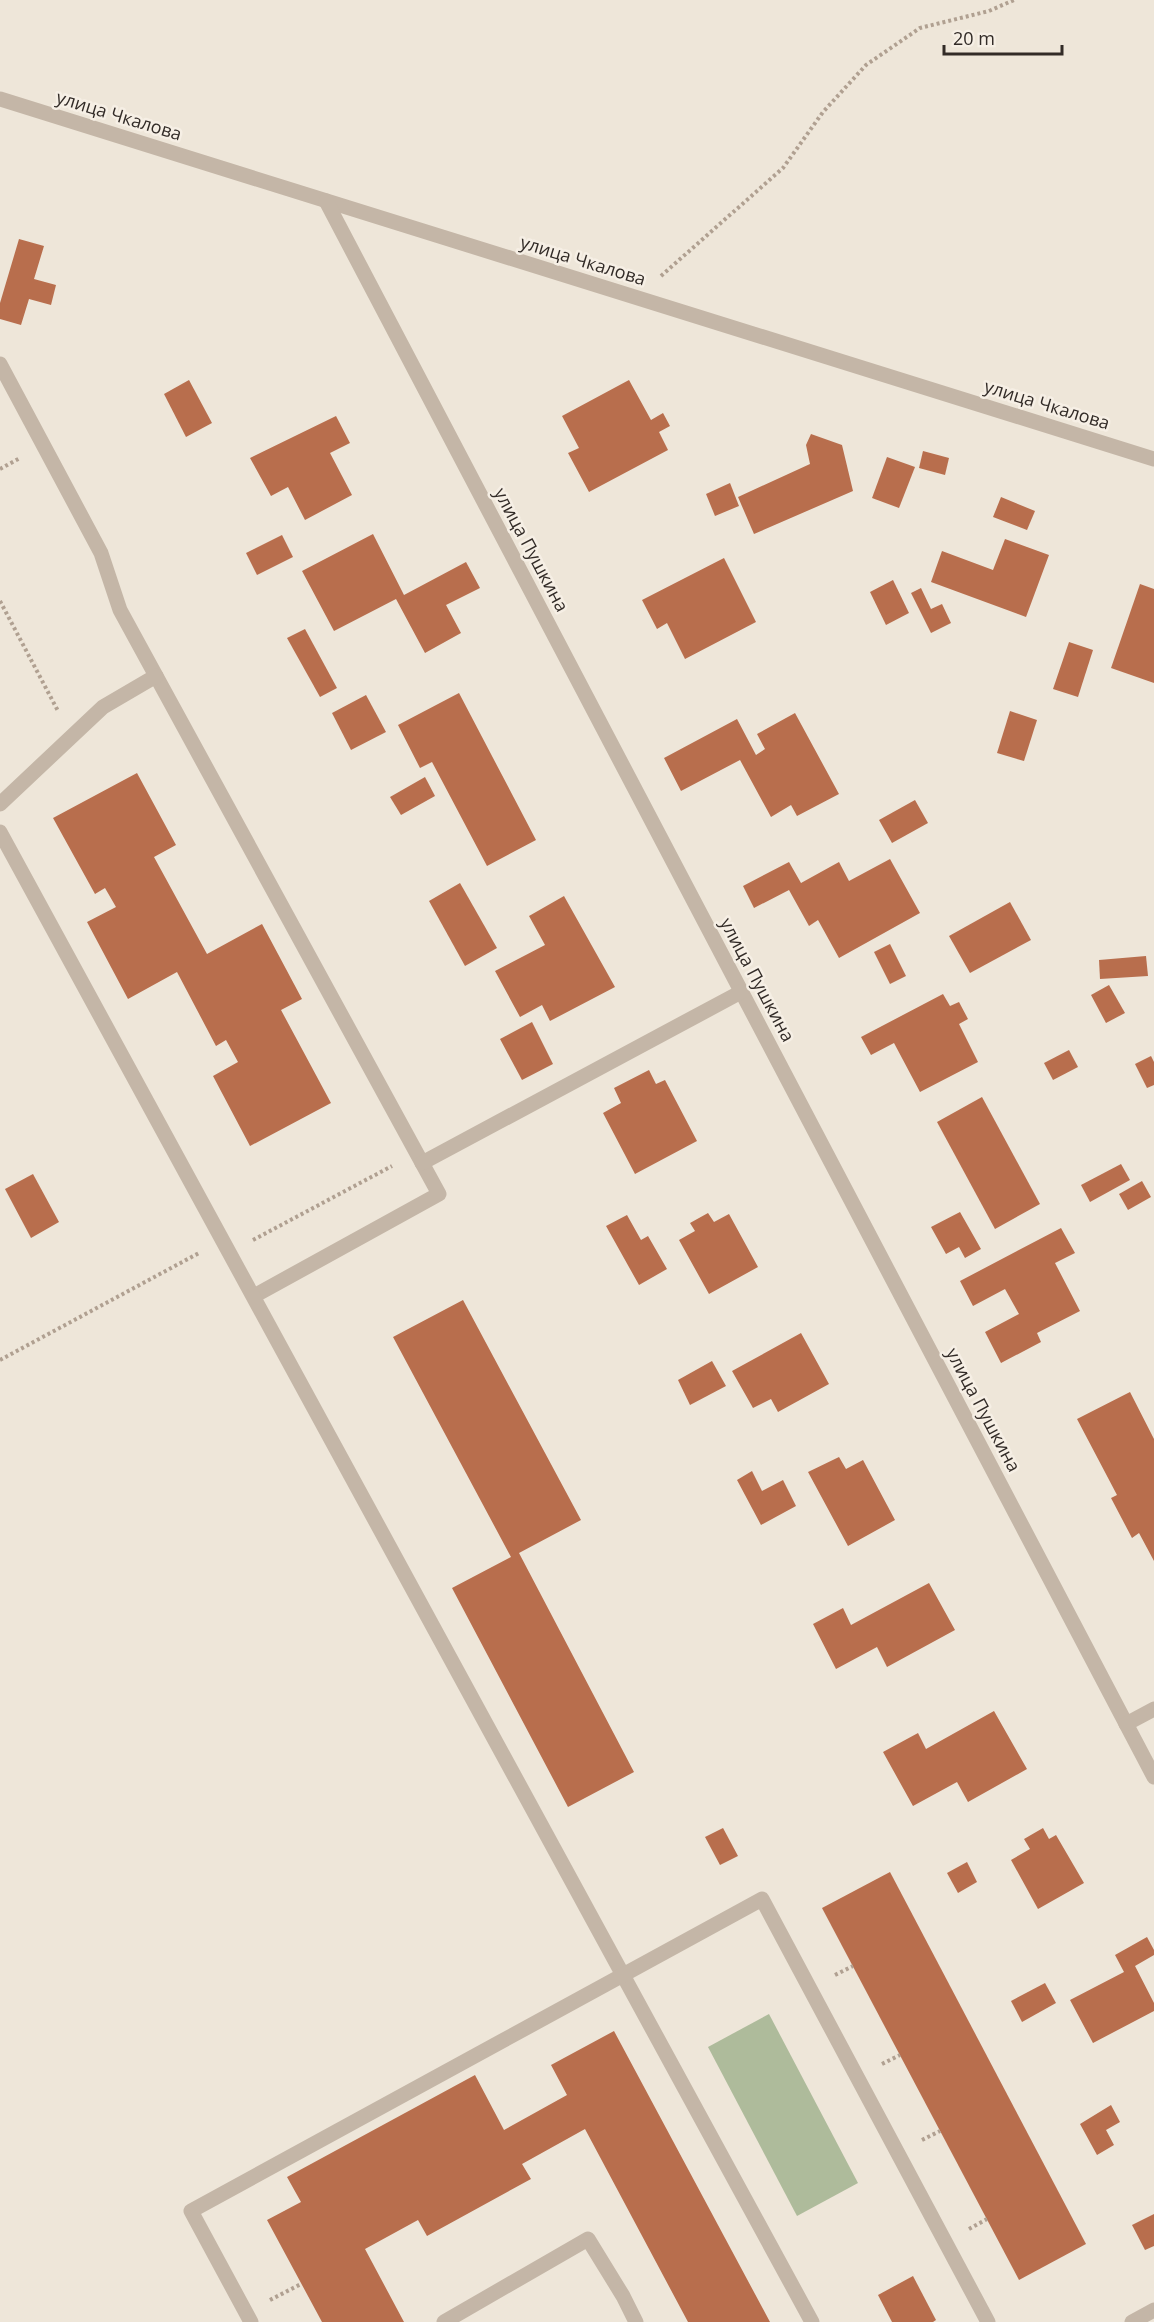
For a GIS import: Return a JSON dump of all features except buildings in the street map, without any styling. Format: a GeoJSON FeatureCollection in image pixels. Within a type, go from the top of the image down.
{"type":"FeatureCollection","features":[{"type":"Feature","properties":{"kind":"street","name":"улица Чкалова"},"geometry":{"type":"LineString","coordinates":[[0,99],[1154,459]]}},
{"type":"Feature","properties":{"kind":"street","name":"улица Пушкина"},"geometry":{"type":"LineString","coordinates":[[326,201],[1154,1777]]}},
{"type":"Feature","properties":{"kind":"street"},"geometry":{"type":"LineString","coordinates":[[0,364],[101,553],[120,610],[439,1194],[254,1296]]}},
{"type":"Feature","properties":{"kind":"street"},"geometry":{"type":"LineString","coordinates":[[0,804],[103,707],[156,676]]}},
{"type":"Feature","properties":{"kind":"street"},"geometry":{"type":"LineString","coordinates":[[0,832],[812,2322]]}},
{"type":"Feature","properties":{"kind":"street"},"geometry":{"type":"LineString","coordinates":[[419,1158],[741,992]]}},
{"type":"Feature","properties":{"kind":"street"},"geometry":{"type":"LineString","coordinates":[[1126,1724],[1154,1709]]}},
{"type":"Feature","properties":{"kind":"street"},"geometry":{"type":"LineString","coordinates":[[251,2322],[191,2211],[762,1899],[988,2322]]}},
{"type":"Feature","properties":{"kind":"street"},"geometry":{"type":"LineString","coordinates":[[444,2322],[588,2239],[636,2322]]}},
{"type":"Feature","properties":{"kind":"street"},"geometry":{"type":"LineString","coordinates":[[1132,2322],[1154,2310]]}},
{"type":"Feature","properties":{"kind":"path"},"geometry":{"type":"LineString","coordinates":[[636,298],[783,168],[823,112],[866,65],[920,28],[989,11],[1014,0]]}},
{"type":"Feature","properties":{"kind":"path"},"geometry":{"type":"LineString","coordinates":[[0,601],[70,736]]}},
{"type":"Feature","properties":{"kind":"path"},"geometry":{"type":"LineString","coordinates":[[0,1360],[227,1246],[419,1158]]}},
{"type":"Feature","properties":{"kind":"green space"},"geometry":{"type":"Polygon","coordinates":[[[769,2014],[858,2183],[797,2216],[708,2047],[769,2014]]]}}]}
